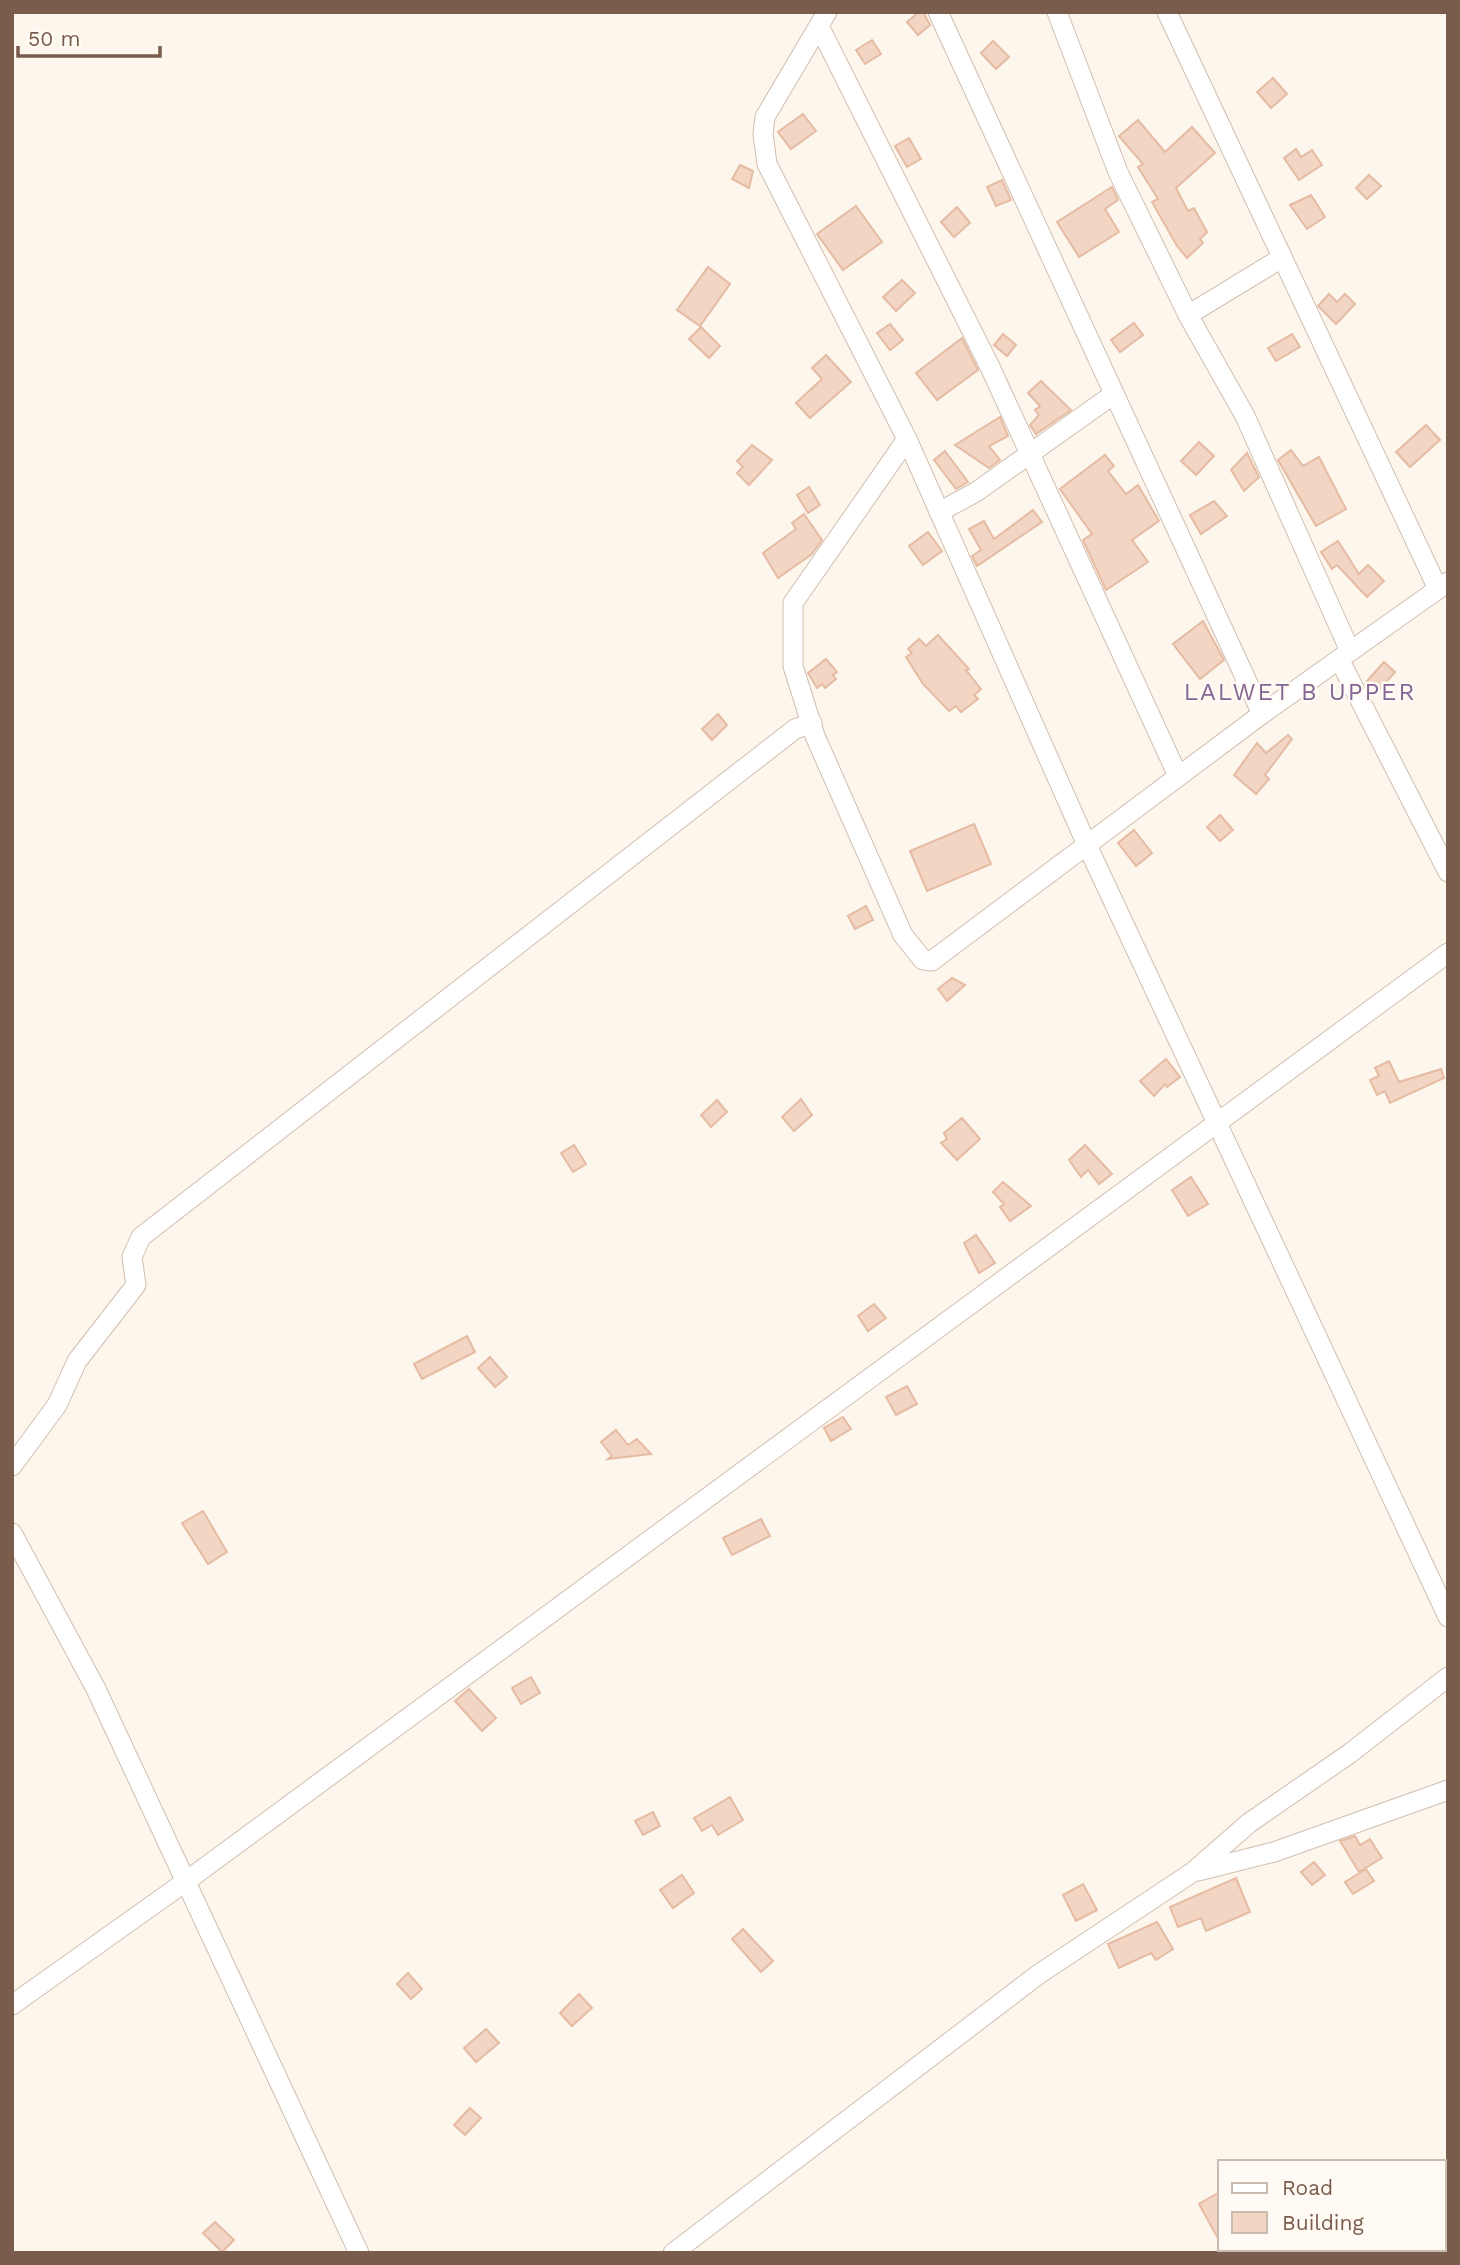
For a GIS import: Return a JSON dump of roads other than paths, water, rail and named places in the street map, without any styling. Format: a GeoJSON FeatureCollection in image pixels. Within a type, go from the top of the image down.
{"type":"FeatureCollection","features":[{"type":"Feature","properties":{"kind":"street"},"geometry":{"type":"LineString","coordinates":[[939,12],[1262,714]]}},
{"type":"Feature","properties":{"kind":"street"},"geometry":{"type":"LineString","coordinates":[[1057,12],[1118,172],[1188,315],[1245,416],[1344,655],[1448,872]]}},
{"type":"Feature","properties":{"kind":"street"},"geometry":{"type":"LineString","coordinates":[[907,439],[793,603],[793,666],[812,723],[903,935],[923,960],[932,961],[942,954],[1262,714],[1443,585],[1280,259],[1167,12]]}},
{"type":"Feature","properties":{"kind":"street"},"geometry":{"type":"LineString","coordinates":[[823,19],[765,117],[763,134],[767,164],[907,439],[1087,845],[1448,1617]]}},
{"type":"Feature","properties":{"kind":"street"},"geometry":{"type":"LineString","coordinates":[[823,19],[1027,454],[1084,568],[1178,776]]}},
{"type":"Feature","properties":{"kind":"street"},"geometry":{"type":"LineString","coordinates":[[1188,315],[1280,259]]}},
{"type":"Feature","properties":{"kind":"street"},"geometry":{"type":"LineString","coordinates":[[939,512],[976,492],[1114,394]]}},
{"type":"Feature","properties":{"kind":"street"},"geometry":{"type":"LineString","coordinates":[[12,1466],[57,1405],[78,1361],[136,1285],[132,1257],[141,1237],[795,729],[812,723]]}},
{"type":"Feature","properties":{"kind":"street"},"geometry":{"type":"LineString","coordinates":[[12,2005],[185,1882],[1217,1126],[1448,953]]}},
{"type":"Feature","properties":{"kind":"street"},"geometry":{"type":"LineString","coordinates":[[12,1533],[96,1689],[359,2253]]}},
{"type":"Feature","properties":{"kind":"street"},"geometry":{"type":"LineString","coordinates":[[673,2253],[1039,1974],[1193,1872],[1249,1823],[1349,1754],[1448,1677]]}},
{"type":"Feature","properties":{"kind":"street"},"geometry":{"type":"LineString","coordinates":[[1193,1872],[1274,1852],[1448,1790]]}},
{"type":"Feature","properties":{"kind":"district","name":"LALWET B UPPER"},"geometry":{"type":"Point","coordinates":[1300,692]}}]}
